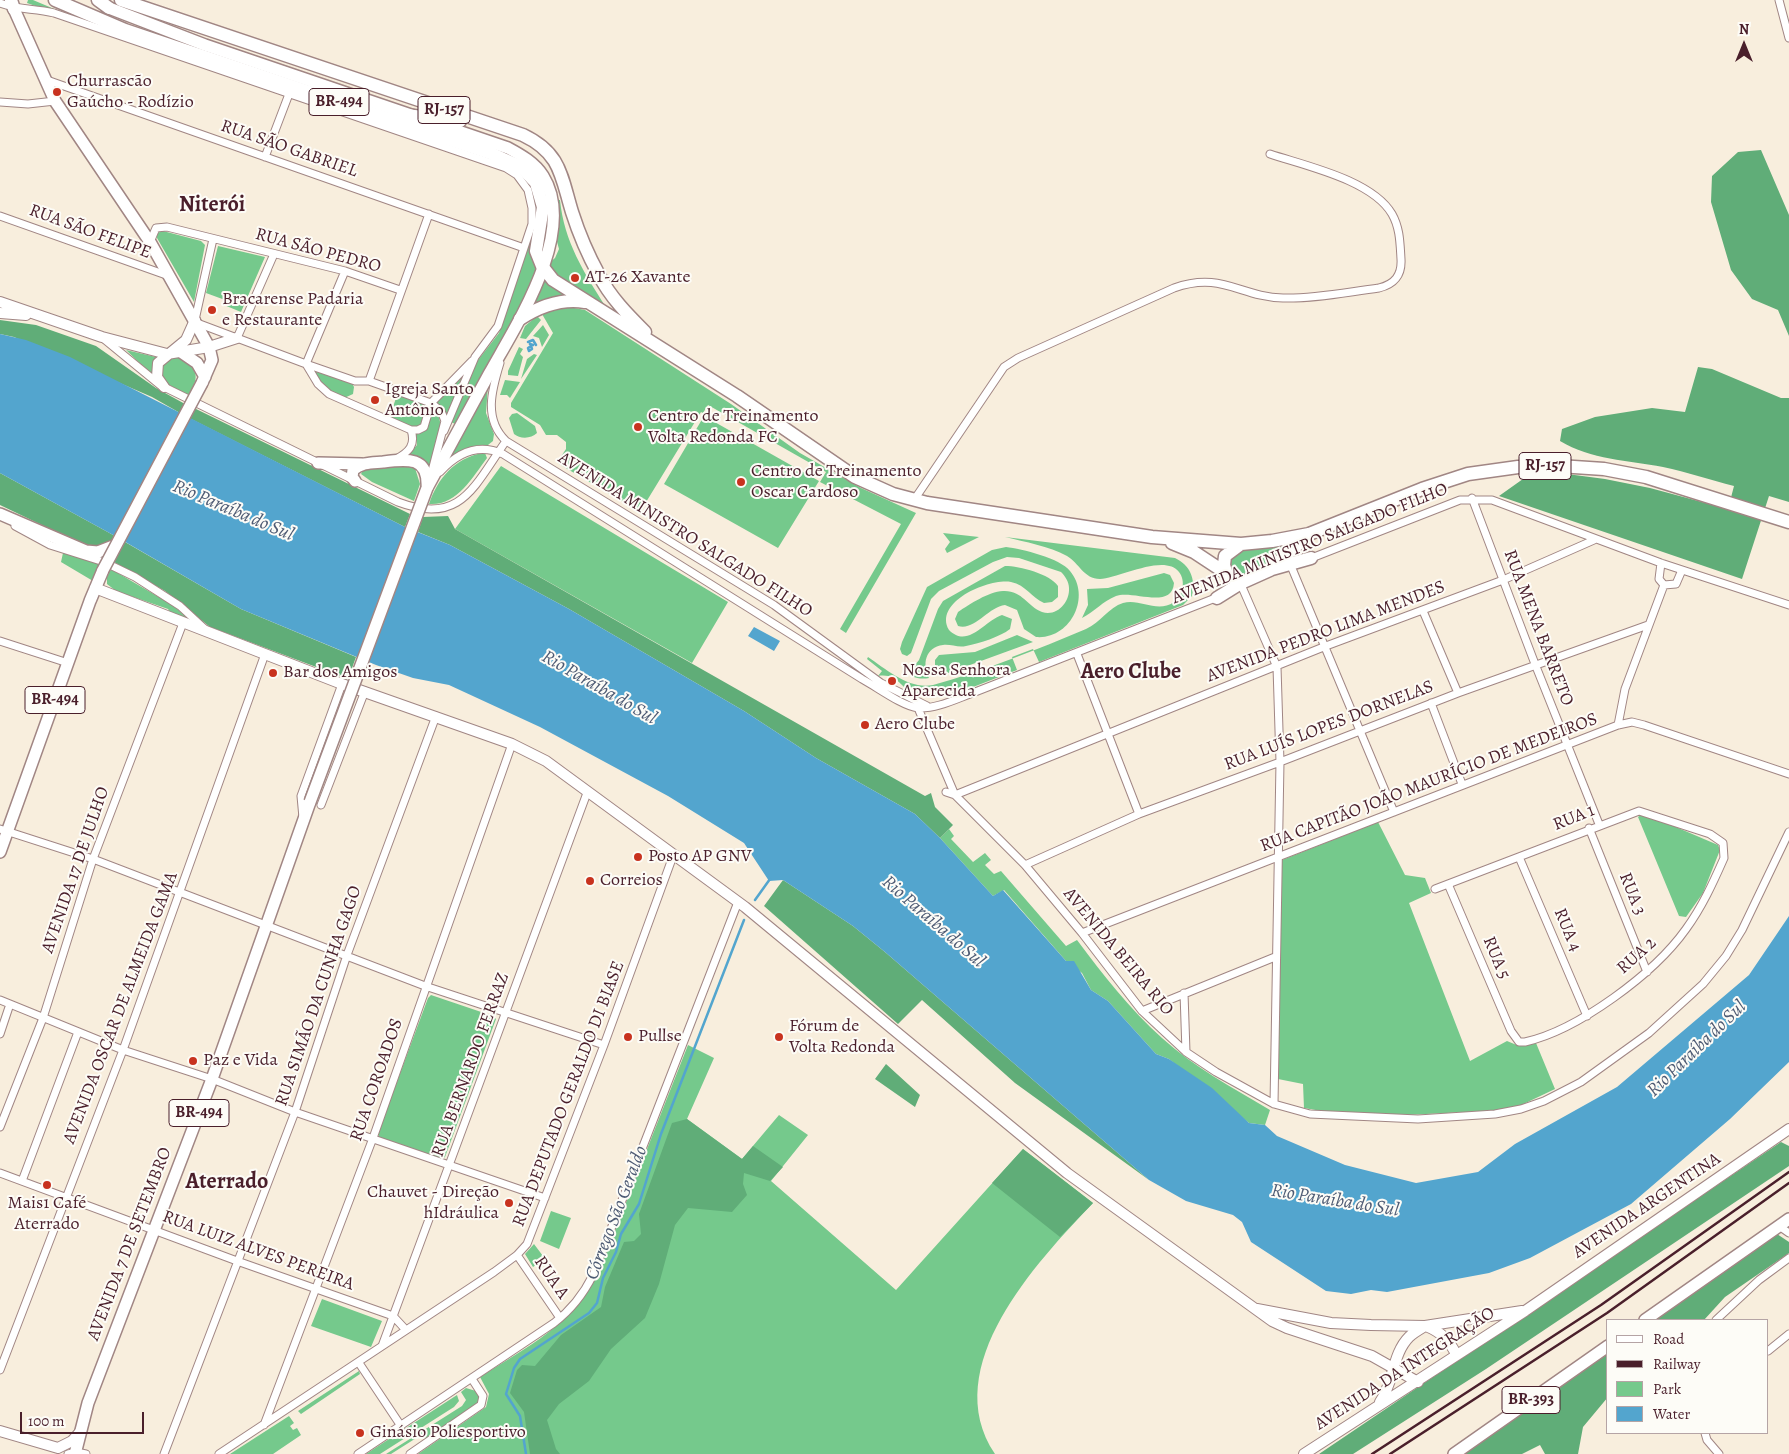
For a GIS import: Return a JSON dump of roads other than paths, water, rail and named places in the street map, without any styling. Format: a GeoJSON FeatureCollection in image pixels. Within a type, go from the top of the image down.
{"type":"FeatureCollection","features":[{"type":"Feature","properties":{"kind":"highway","name":"BR-494"},"geometry":{"type":"LineString","coordinates":[[55,0],[134,33],[514,162],[533,178],[542,199],[536,250],[542,266]]}},
{"type":"Feature","properties":{"kind":"highway"},"geometry":{"type":"LineString","coordinates":[[98,0],[109,8]]}},
{"type":"Feature","properties":{"kind":"highway","name":"RJ-157"},"geometry":{"type":"LineString","coordinates":[[120,0],[531,139],[556,161],[577,226],[599,276],[628,314],[658,346],[737,396],[849,474],[877,488],[914,500],[1152,537],[1241,544],[1272,541],[1309,534],[1452,479],[1501,468],[1538,466],[1581,467],[1646,477],[1787,522]]}},
{"type":"Feature","properties":{"kind":"highway"},"geometry":{"type":"LineString","coordinates":[[405,115],[483,123]]}},
{"type":"Feature","properties":{"kind":"highway"},"geometry":{"type":"LineString","coordinates":[[542,266],[553,280],[658,346]]}},
{"type":"Feature","properties":{"kind":"highway"},"geometry":{"type":"LineString","coordinates":[[520,319],[533,310],[554,303],[569,300],[590,303]]}},
{"type":"Feature","properties":{"kind":"highway"},"geometry":{"type":"LineString","coordinates":[[1270,570],[1309,534]]}},
{"type":"Feature","properties":{"kind":"highway"},"geometry":{"type":"LineString","coordinates":[[1152,537],[1194,552],[1226,572],[1241,585]]}},
{"type":"Feature","properties":{"kind":"highway"},"geometry":{"type":"LineString","coordinates":[[1226,572],[1224,564],[1226,556],[1241,544]]}},
{"type":"Feature","properties":{"kind":"highway"},"geometry":{"type":"LineString","coordinates":[[1217,598],[1270,570],[1311,558]]}},
{"type":"Feature","properties":{"kind":"main road"},"geometry":{"type":"LineString","coordinates":[[0,516],[90,552],[103,552],[116,545],[212,360],[209,347],[196,321],[150,242],[55,101],[11,3]]}},
{"type":"Feature","properties":{"kind":"main road","name":"BR-494"},"geometry":{"type":"LineString","coordinates":[[109,8],[205,45],[405,115],[508,148],[538,169],[550,191],[553,216],[551,242],[520,319],[427,488]]}},
{"type":"Feature","properties":{"kind":"main road"},"geometry":{"type":"LineString","coordinates":[[181,352],[197,363],[203,380]]}},
{"type":"Feature","properties":{"kind":"main road"},"geometry":{"type":"LineString","coordinates":[[315,804],[427,488],[427,476],[419,464],[408,460],[362,464],[318,463]]}},
{"type":"Feature","properties":{"kind":"main road"},"geometry":{"type":"LineString","coordinates":[[355,481],[352,477],[353,470],[362,464]]}},
{"type":"Feature","properties":{"kind":"main road","name":"BR-494"},"geometry":{"type":"LineString","coordinates":[[0,852],[4,830],[95,588],[116,545]]}},
{"type":"Feature","properties":{"kind":"main road","name":"AVENIDA 7 DE SETEMBRO"},"geometry":{"type":"LineString","coordinates":[[76,1453],[81,1427],[153,1230],[212,1079],[303,821],[315,804]]}},
{"type":"Feature","properties":{"kind":"main road"},"geometry":{"type":"LineString","coordinates":[[1646,1319],[1789,1219]]}},
{"type":"Feature","properties":{"kind":"main road","name":"BR-393"},"geometry":{"type":"LineString","coordinates":[[1454,1454],[1606,1347]]}},
{"type":"Feature","properties":{"kind":"street","name":"BR-494"},"geometry":{"type":"LineString","coordinates":[[90,0],[109,8]]}},
{"type":"Feature","properties":{"kind":"street"},"geometry":{"type":"LineString","coordinates":[[1780,0],[1789,38]]}},
{"type":"Feature","properties":{"kind":"street"},"geometry":{"type":"LineString","coordinates":[[0,3],[11,3],[54,13],[506,168],[517,175],[526,185],[530,195],[533,218],[498,326],[475,357],[431,403],[424,427],[418,430],[411,430],[329,394],[318,384],[306,364]]}},
{"type":"Feature","properties":{"kind":"street","name":"RUA SÃO GABRIEL"},"geometry":{"type":"LineString","coordinates":[[44,79],[524,248]]}},
{"type":"Feature","properties":{"kind":"street"},"geometry":{"type":"LineString","coordinates":[[265,157],[289,94]]}},
{"type":"Feature","properties":{"kind":"street"},"geometry":{"type":"LineString","coordinates":[[0,102],[28,104],[55,101]]}},
{"type":"Feature","properties":{"kind":"street"},"geometry":{"type":"LineString","coordinates":[[914,500],[1001,371],[1013,360],[1174,288],[1193,283],[1223,283],[1282,298],[1378,288],[1393,282],[1400,273],[1400,235],[1395,220],[1387,206],[1369,191],[1346,180],[1270,154]]}},
{"type":"Feature","properties":{"kind":"street"},"geometry":{"type":"LineString","coordinates":[[369,381],[400,290],[429,214]]}},
{"type":"Feature","properties":{"kind":"street","name":"RUA SÃO FELIPE"},"geometry":{"type":"LineString","coordinates":[[0,216],[169,276]]}},
{"type":"Feature","properties":{"kind":"street","name":"RUA SÃO PEDRO"},"geometry":{"type":"LineString","coordinates":[[150,242],[153,231],[160,227],[344,271],[400,290]]}},
{"type":"Feature","properties":{"kind":"street"},"geometry":{"type":"LineString","coordinates":[[164,387],[158,379],[156,369],[159,361],[186,340],[196,321],[213,239]]}},
{"type":"Feature","properties":{"kind":"street"},"geometry":{"type":"LineString","coordinates":[[0,302],[102,337],[167,354],[181,352],[209,347],[237,338],[274,254]]}},
{"type":"Feature","properties":{"kind":"street"},"geometry":{"type":"LineString","coordinates":[[306,364],[344,271]]}},
{"type":"Feature","properties":{"kind":"street"},"geometry":{"type":"LineString","coordinates":[[0,313],[44,316]]}},
{"type":"Feature","properties":{"kind":"street"},"geometry":{"type":"LineString","coordinates":[[196,321],[306,364],[356,381],[369,381],[431,403],[444,415],[444,431]]}},
{"type":"Feature","properties":{"kind":"street"},"geometry":{"type":"LineString","coordinates":[[102,337],[152,381],[410,506],[430,510],[444,509],[457,503],[468,493],[506,441]]}},
{"type":"Feature","properties":{"kind":"street","name":"AVENIDA MINISTRO SALGADO FILHO"},"geometry":{"type":"LineString","coordinates":[[504,349],[491,400],[495,425],[506,441],[774,606],[881,683],[930,707]]}},
{"type":"Feature","properties":{"kind":"street"},"geometry":{"type":"LineString","coordinates":[[427,488],[444,431],[475,357]]}},
{"type":"Feature","properties":{"kind":"street"},"geometry":{"type":"LineString","coordinates":[[393,461],[412,447],[411,430]]}},
{"type":"Feature","properties":{"kind":"street","name":"AVENIDA MINISTRO SALGADO FILHO"},"geometry":{"type":"LineString","coordinates":[[427,488],[450,461],[461,454],[480,448],[498,452],[862,679],[907,704],[918,708],[930,707],[957,699],[1077,654],[1217,598]]}},
{"type":"Feature","properties":{"kind":"street","name":"AVENIDA MINISTRO SALGADO FILHO"},"geometry":{"type":"LineString","coordinates":[[1241,585],[1460,500],[1472,498],[1492,500],[1661,564],[1789,605]]}},
{"type":"Feature","properties":{"kind":"street","name":"RUA MENA BARRETO"},"geometry":{"type":"LineString","coordinates":[[1472,498],[1535,664],[1599,824]]}},
{"type":"Feature","properties":{"kind":"street"},"geometry":{"type":"LineString","coordinates":[[0,516],[50,545],[104,562],[135,577],[180,606],[208,632]]}},
{"type":"Feature","properties":{"kind":"street","name":"AVENIDA PEDRO LIMA MENDES"},"geometry":{"type":"LineString","coordinates":[[955,795],[1326,646],[1503,580],[1594,540]]}},
{"type":"Feature","properties":{"kind":"street"},"geometry":{"type":"LineString","coordinates":[[1661,564],[1658,579],[1664,585],[1676,584],[1682,570]]}},
{"type":"Feature","properties":{"kind":"street"},"geometry":{"type":"LineString","coordinates":[[1292,566],[1394,812]]}},
{"type":"Feature","properties":{"kind":"street"},"geometry":{"type":"LineString","coordinates":[[1241,585],[1277,667],[1280,762],[1275,957],[1274,1104]]}},
{"type":"Feature","properties":{"kind":"street"},"geometry":{"type":"LineString","coordinates":[[1618,725],[1625,689],[1664,585]]}},
{"type":"Feature","properties":{"kind":"street"},"geometry":{"type":"LineString","coordinates":[[95,588],[342,684],[512,744],[546,761],[587,793],[741,904],[1067,1172],[1272,1321],[1287,1328],[1356,1350],[1395,1368],[1418,1382]]}},
{"type":"Feature","properties":{"kind":"street"},"geometry":{"type":"LineString","coordinates":[[1423,611],[1458,693]]}},
{"type":"Feature","properties":{"kind":"street","name":"AVENIDA 17 DE JULHO"},"geometry":{"type":"LineString","coordinates":[[0,1127],[43,1018],[92,859],[183,623]]}},
{"type":"Feature","properties":{"kind":"street","name":"RUA LUÍS LOPES DORNELAS"},"geometry":{"type":"LineString","coordinates":[[1025,865],[1139,814],[1535,664],[1648,625]]}},
{"type":"Feature","properties":{"kind":"street"},"geometry":{"type":"LineString","coordinates":[[0,641],[68,662]]}},
{"type":"Feature","properties":{"kind":"street","name":"AVENIDA OSCAR DE ALMEIDA GAMA"},"geometry":{"type":"LineString","coordinates":[[0,1370],[122,1050],[265,654]]}},
{"type":"Feature","properties":{"kind":"street"},"geometry":{"type":"LineString","coordinates":[[1077,654],[1139,814]]}},
{"type":"Feature","properties":{"kind":"street","name":"AVENIDA 7 DE SETEMBRO"},"geometry":{"type":"LineString","coordinates":[[303,821],[301,796],[342,684]]}},
{"type":"Feature","properties":{"kind":"street","name":"AVENIDA 7 DE SETEMBRO"},"geometry":{"type":"LineString","coordinates":[[315,804],[365,691]]}},
{"type":"Feature","properties":{"kind":"street"},"geometry":{"type":"LineString","coordinates":[[1431,704],[1462,784]]}},
{"type":"Feature","properties":{"kind":"street"},"geometry":{"type":"LineString","coordinates":[[927,726],[926,717],[930,707]]}},
{"type":"Feature","properties":{"kind":"street","name":"AVENIDA BEIRA RIO"},"geometry":{"type":"LineString","coordinates":[[918,708],[955,795],[1025,865],[1082,933],[1142,1011],[1186,1052],[1216,1072],[1274,1104],[1310,1114],[1418,1119],[1494,1114],[1521,1109],[1544,1101],[1582,1082],[1649,1032],[1703,984],[1726,956],[1742,930],[1789,832]]}},
{"type":"Feature","properties":{"kind":"street","name":"RUA SIMÃO DA CUNHA GAGO"},"geometry":{"type":"LineString","coordinates":[[164,1454],[294,1112],[347,955],[436,716]]}},
{"type":"Feature","properties":{"kind":"street","name":"RUA CAPITÃO JOÃO MAURÍCIO DE MEDEIROS"},"geometry":{"type":"LineString","coordinates":[[1082,933],[1277,859],[1462,784],[1567,746],[1618,725],[1632,722],[1644,725],[1789,774]]}},
{"type":"Feature","properties":{"kind":"street","name":"RUA COROADOS"},"geometry":{"type":"LineString","coordinates":[[264,1425],[314,1288],[373,1138],[425,986],[512,744]]}},
{"type":"Feature","properties":{"kind":"street"},"geometry":{"type":"LineString","coordinates":[[946,792],[955,795]]}},
{"type":"Feature","properties":{"kind":"street","name":"RUA BERNARDO FERRAZ"},"geometry":{"type":"LineString","coordinates":[[382,1346],[451,1166],[587,793]]}},
{"type":"Feature","properties":{"kind":"street","name":"RUA 1"},"geometry":{"type":"LineString","coordinates":[[1435,889],[1629,813],[1645,811],[1710,834],[1724,843]]}},
{"type":"Feature","properties":{"kind":"street","name":"RUA 3"},"geometry":{"type":"LineString","coordinates":[[1589,828],[1647,972]]}},
{"type":"Feature","properties":{"kind":"street"},"geometry":{"type":"LineString","coordinates":[[4,830],[92,859],[425,986],[604,1045]]}},
{"type":"Feature","properties":{"kind":"street","name":"RUA 2"},"geometry":{"type":"LineString","coordinates":[[1519,1042],[1532,1040],[1587,1016],[1647,972],[1684,931],[1698,911],[1724,858],[1724,843]]}},
{"type":"Feature","properties":{"kind":"street","name":"RUA DEPUTADO GERALDO DI BIASE"},"geometry":{"type":"LineString","coordinates":[[219,1454],[359,1363],[517,1255],[530,1238],[604,1045],[673,856]]}},
{"type":"Feature","properties":{"kind":"street","name":"RUA 4"},"geometry":{"type":"LineString","coordinates":[[1519,857],[1587,1016]]}},
{"type":"Feature","properties":{"kind":"street","name":"RUA 5"},"geometry":{"type":"LineString","coordinates":[[1448,884],[1511,1031],[1519,1042]]}},
{"type":"Feature","properties":{"kind":"street"},"geometry":{"type":"LineString","coordinates":[[358,1454],[560,1318],[577,1302],[593,1275],[741,904]]}},
{"type":"Feature","properties":{"kind":"street"},"geometry":{"type":"LineString","coordinates":[[1142,1011],[1275,957]]}},
{"type":"Feature","properties":{"kind":"street"},"geometry":{"type":"LineString","coordinates":[[1184,993],[1186,1052]]}},
{"type":"Feature","properties":{"kind":"street"},"geometry":{"type":"LineString","coordinates":[[0,1000],[122,1050],[212,1079],[294,1112],[545,1198]]}},
{"type":"Feature","properties":{"kind":"street"},"geometry":{"type":"LineString","coordinates":[[0,1034],[10,1004]]}},
{"type":"Feature","properties":{"kind":"street"},"geometry":{"type":"LineString","coordinates":[[22,1181],[78,1032]]}},
{"type":"Feature","properties":{"kind":"street","name":"AVENIDA ARGENTINA"},"geometry":{"type":"LineString","coordinates":[[1525,1311],[1789,1129]]}},
{"type":"Feature","properties":{"kind":"street","name":"RUA LUIZ ALVES PEREIRA"},"geometry":{"type":"LineString","coordinates":[[0,1173],[237,1261],[394,1316]]}},
{"type":"Feature","properties":{"kind":"street"},"geometry":{"type":"LineString","coordinates":[[1779,1226],[1789,1233]]}},
{"type":"Feature","properties":{"kind":"street","name":"RUA A"},"geometry":{"type":"LineString","coordinates":[[517,1255],[560,1318]]}},
{"type":"Feature","properties":{"kind":"street"},"geometry":{"type":"LineString","coordinates":[[1717,1319],[1759,1280],[1789,1258]]}},
{"type":"Feature","properties":{"kind":"street"},"geometry":{"type":"LineString","coordinates":[[1256,1309],[1331,1323],[1425,1326],[1525,1311]]}},
{"type":"Feature","properties":{"kind":"street","name":"AVENIDA DA INTEGRAÇÃO"},"geometry":{"type":"LineString","coordinates":[[1304,1454],[1525,1311]]}},
{"type":"Feature","properties":{"kind":"street"},"geometry":{"type":"LineString","coordinates":[[394,1316],[406,1330]]}},
{"type":"Feature","properties":{"kind":"street"},"geometry":{"type":"LineString","coordinates":[[1425,1326],[1438,1330],[1446,1337],[1456,1354]]}},
{"type":"Feature","properties":{"kind":"street"},"geometry":{"type":"LineString","coordinates":[[1377,1405],[1389,1387],[1402,1346],[1409,1337],[1425,1326]]}},
{"type":"Feature","properties":{"kind":"street"},"geometry":{"type":"LineString","coordinates":[[1769,1351],[1789,1334]]}},
{"type":"Feature","properties":{"kind":"street"},"geometry":{"type":"LineString","coordinates":[[359,1363],[402,1426]]}},
{"type":"Feature","properties":{"kind":"street"},"geometry":{"type":"LineString","coordinates":[[410,1454],[481,1405],[483,1396],[472,1379]]}},
{"type":"Feature","properties":{"kind":"street"},"geometry":{"type":"LineString","coordinates":[[0,1431],[59,1451],[72,1441],[81,1427]]}},
{"type":"Feature","properties":{"kind":"street"},"geometry":{"type":"LineString","coordinates":[[1706,1437],[1719,1454]]}},
{"type":"Feature","properties":{"kind":"water","name":"Rio Paraíba do Sul"},"geometry":{"type":"Polygon","coordinates":[[[0,334],[26,340],[70,357],[405,527],[450,545],[569,609],[744,711],[816,758],[915,814],[940,838],[993,896],[1003,890],[1066,961],[1074,961],[1091,990],[1108,1001],[1156,1054],[1169,1059],[1212,1088],[1249,1123],[1265,1125],[1277,1136],[1345,1165],[1416,1183],[1478,1172],[1515,1144],[1617,1087],[1749,975],[1789,916],[1789,1062],[1730,1119],[1631,1204],[1530,1258],[1489,1273],[1387,1292],[1371,1290],[1351,1294],[1326,1291],[1251,1242],[1242,1222],[1233,1215],[1186,1201],[1149,1180],[853,926],[783,880],[769,881],[744,843],[668,796],[540,727],[449,685],[413,678],[376,665],[241,609],[115,536],[0,473],[0,334]]]}},
{"type":"Feature","properties":{"kind":"water"},"geometry":{"type":"Polygon","coordinates":[[[754,627],[780,641],[774,651],[748,636],[754,627]]]}},
{"type":"Feature","properties":{"kind":"waterway"},"geometry":{"type":"LineString","coordinates":[[528,342],[533,340],[536,345]]}},
{"type":"Feature","properties":{"kind":"waterway"},"geometry":{"type":"LineString","coordinates":[[531,346],[532,349],[529,351],[528,348],[531,346]]}},
{"type":"Feature","properties":{"kind":"waterway","name":"Córrego São Geraldo"},"geometry":{"type":"LineString","coordinates":[[755,900],[770,879]]}},
{"type":"Feature","properties":{"kind":"waterway","name":"Córrego São Geraldo"},"geometry":{"type":"LineString","coordinates":[[526,1454],[520,1416],[506,1394],[514,1368],[520,1359],[589,1313],[597,1303],[603,1278],[616,1252],[621,1234],[639,1204],[661,1134],[744,920]]}},
{"type":"Feature","properties":{"kind":"railway"},"geometry":{"type":"LineString","coordinates":[[1372,1454],[1601,1305],[1789,1172]]}},
{"type":"Feature","properties":{"kind":"railway"},"geometry":{"type":"LineString","coordinates":[[1390,1454],[1607,1313],[1789,1183]]}},
{"type":"Feature","properties":{"kind":"place","name":"Churrascão Gaúcho - Rodízio"},"geometry":{"type":"Point","coordinates":[57,92]}},
{"type":"Feature","properties":{"kind":"place","name":"AT-26 Xavante"},"geometry":{"type":"Point","coordinates":[575,278]}},
{"type":"Feature","properties":{"kind":"place","name":"Bracarense Padaria e Restaurante"},"geometry":{"type":"Point","coordinates":[212,310]}},
{"type":"Feature","properties":{"kind":"place","name":"Igreja Santo Antônio"},"geometry":{"type":"Point","coordinates":[375,400]}},
{"type":"Feature","properties":{"kind":"place","name":"Centro de Treinamento Volta Redonda FC"},"geometry":{"type":"Point","coordinates":[638,427]}},
{"type":"Feature","properties":{"kind":"place","name":"Centro de Treinamento Oscar Cardoso"},"geometry":{"type":"Point","coordinates":[741,482]}},
{"type":"Feature","properties":{"kind":"place","name":"Bar dos Amigos"},"geometry":{"type":"Point","coordinates":[273,673]}},
{"type":"Feature","properties":{"kind":"place","name":"Nossa Senhora Aparecida"},"geometry":{"type":"Point","coordinates":[892,681]}},
{"type":"Feature","properties":{"kind":"place","name":"Aero Clube"},"geometry":{"type":"Point","coordinates":[865,725]}},
{"type":"Feature","properties":{"kind":"place","name":"Posto AP GNV"},"geometry":{"type":"Point","coordinates":[638,857]}},
{"type":"Feature","properties":{"kind":"place","name":"Correios"},"geometry":{"type":"Point","coordinates":[590,881]}},
{"type":"Feature","properties":{"kind":"place","name":"Pullse"},"geometry":{"type":"Point","coordinates":[628,1037]}},
{"type":"Feature","properties":{"kind":"place","name":"Fórum de Volta Redonda"},"geometry":{"type":"Point","coordinates":[779,1037]}},
{"type":"Feature","properties":{"kind":"place","name":"Paz e Vida"},"geometry":{"type":"Point","coordinates":[193,1061]}},
{"type":"Feature","properties":{"kind":"place","name":"Mais1 Café Aterrado"},"geometry":{"type":"Point","coordinates":[47,1185]}},
{"type":"Feature","properties":{"kind":"place","name":"Chauvet - Direção hIdráulica"},"geometry":{"type":"Point","coordinates":[509,1203]}},
{"type":"Feature","properties":{"kind":"place","name":"Ginásio Poliesportivo"},"geometry":{"type":"Point","coordinates":[360,1433]}},
{"type":"Feature","properties":{"kind":"district","name":"Niterói"},"geometry":{"type":"Point","coordinates":[212,206]}},
{"type":"Feature","properties":{"kind":"district","name":"Aero Clube"},"geometry":{"type":"Point","coordinates":[1131,673]}},
{"type":"Feature","properties":{"kind":"district","name":"Aterrado"},"geometry":{"type":"Point","coordinates":[227,1183]}}]}
